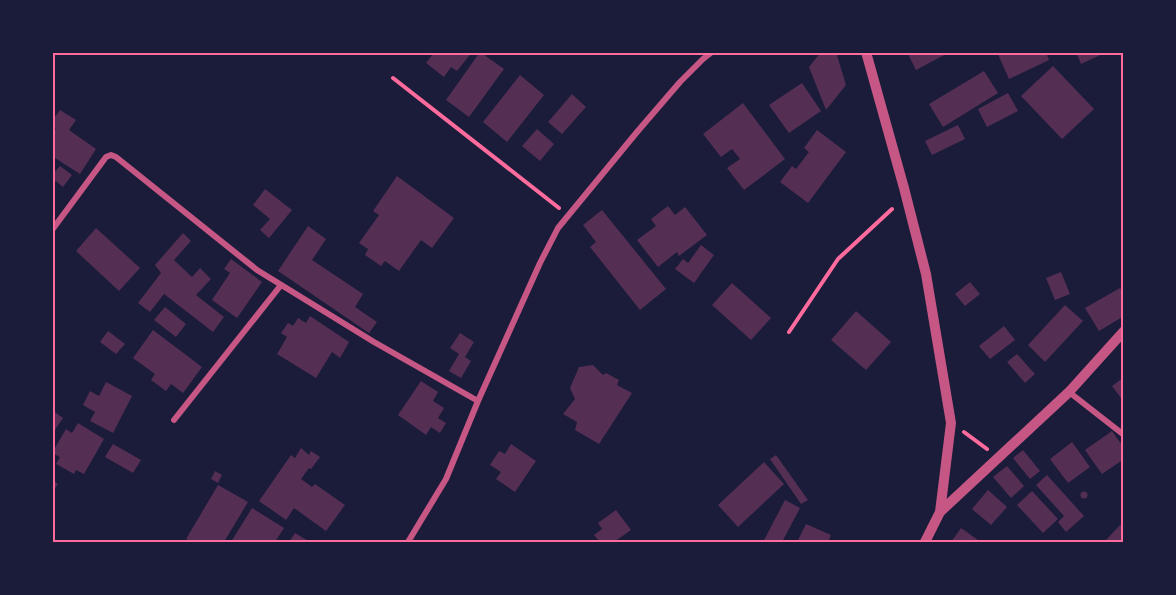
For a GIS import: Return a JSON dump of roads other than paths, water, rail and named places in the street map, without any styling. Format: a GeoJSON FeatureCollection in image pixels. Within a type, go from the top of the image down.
{"type":"FeatureCollection","features":[{"type":"Feature","properties":{"kind":"street"},"geometry":{"type":"LineString","coordinates":[[408,543],[446,479],[540,262],[558,228],[680,82],[712,52]]}},
{"type":"Feature","properties":{"kind":"street"},"geometry":{"type":"LineString","coordinates":[[866,52],[926,274],[951,423],[940,512],[925,543]]}},
{"type":"Feature","properties":{"kind":"street"},"geometry":{"type":"LineString","coordinates":[[52,230],[106,157],[111,155],[116,157],[257,270],[374,342],[478,401]]}},
{"type":"Feature","properties":{"kind":"street"},"geometry":{"type":"LineString","coordinates":[[174,420],[281,285]]}},
{"type":"Feature","properties":{"kind":"street"},"geometry":{"type":"LineString","coordinates":[[940,512],[1069,392],[1124,332]]}},
{"type":"Feature","properties":{"kind":"street"},"geometry":{"type":"LineString","coordinates":[[1069,392],[1124,435]]}}]}
